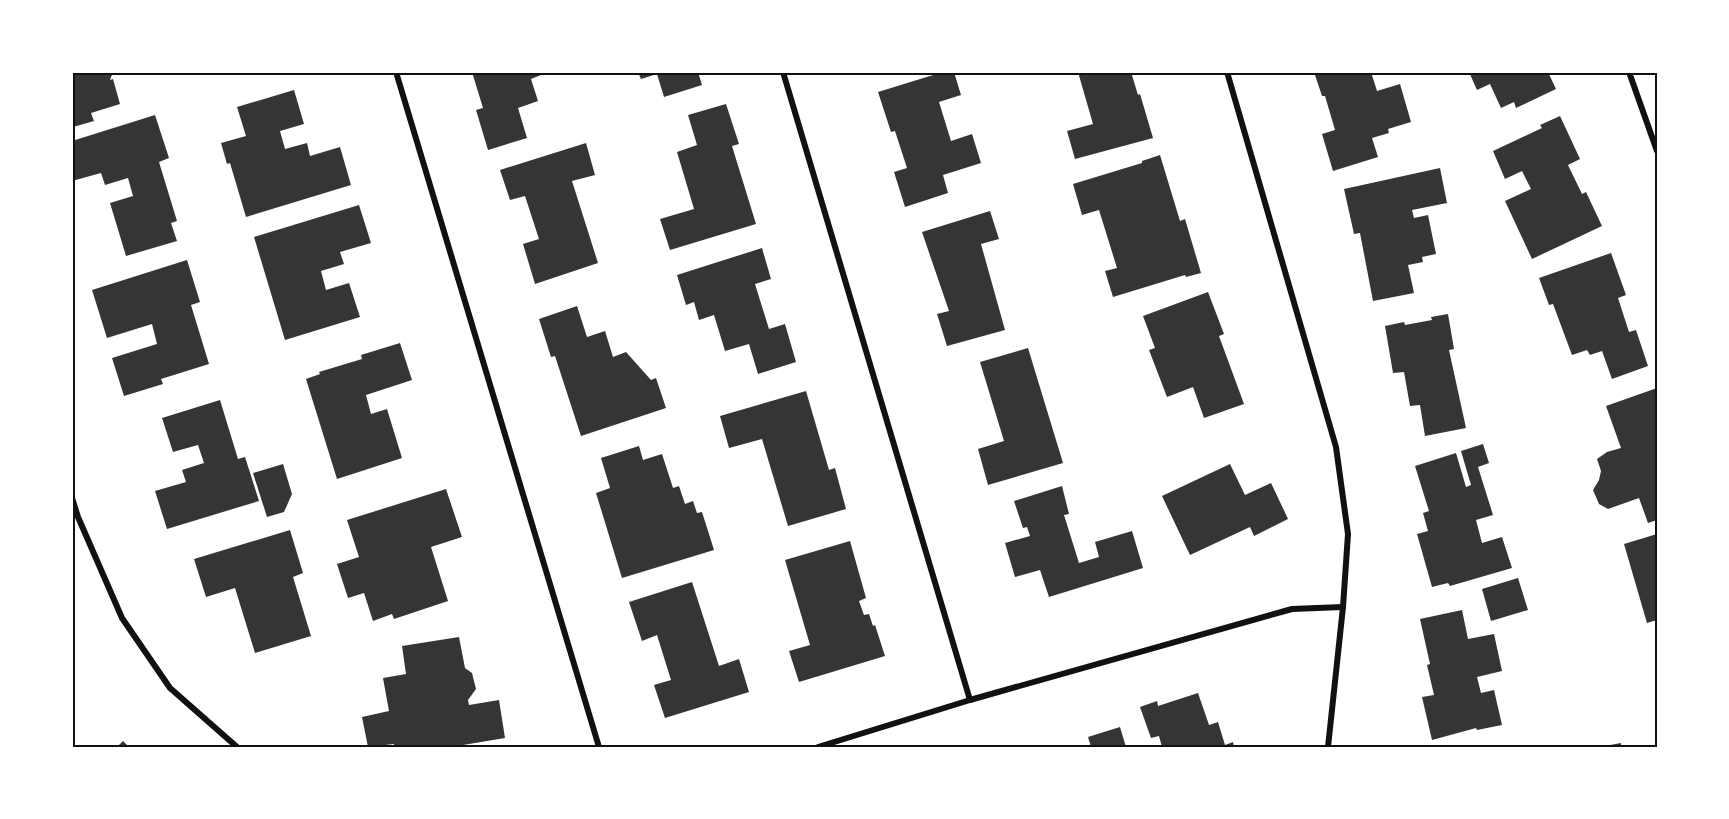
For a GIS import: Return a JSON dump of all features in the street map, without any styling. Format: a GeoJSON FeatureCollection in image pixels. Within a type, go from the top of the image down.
{"type":"FeatureCollection","features":[{"type":"Feature","properties":{"kind":"street"},"geometry":{"type":"LineString","coordinates":[[396,72],[599,747]]}},
{"type":"Feature","properties":{"kind":"street"},"geometry":{"type":"LineString","coordinates":[[783,72],[970,700]]}},
{"type":"Feature","properties":{"kind":"street"},"geometry":{"type":"LineString","coordinates":[[1227,72],[1336,447],[1348,534],[1343,607],[1328,747]]}},
{"type":"Feature","properties":{"kind":"street"},"geometry":{"type":"LineString","coordinates":[[1629,72],[1657,151]]}},
{"type":"Feature","properties":{"kind":"street"},"geometry":{"type":"LineString","coordinates":[[72,498],[122,618],[170,687],[237,747]]}},
{"type":"Feature","properties":{"kind":"street"},"geometry":{"type":"LineString","coordinates":[[818,747],[970,700],[1292,609],[1343,607]]}},
{"type":"Feature","properties":{"kind":"building"},"geometry":{"type":"Polygon","coordinates":[[[72,72],[113,72],[110,80],[113,79],[120,104],[91,113],[94,121],[73,127],[72,72]]]}},
{"type":"Feature","properties":{"kind":"building"},"geometry":{"type":"Polygon","coordinates":[[[472,72],[543,72],[531,79],[538,101],[518,108],[527,138],[488,150],[476,110],[483,108],[472,72]]]}},
{"type":"Feature","properties":{"kind":"building"},"geometry":{"type":"Polygon","coordinates":[[[638,72],[698,72],[702,85],[664,97],[657,74],[641,79],[638,72]]]}},
{"type":"Feature","properties":{"kind":"building"},"geometry":{"type":"Polygon","coordinates":[[[943,72],[954,72],[961,95],[939,102],[951,141],[972,134],[981,163],[943,175],[948,193],[905,207],[894,172],[907,168],[895,131],[891,132],[878,92],[943,72]]]}},
{"type":"Feature","properties":{"kind":"building"},"geometry":{"type":"Polygon","coordinates":[[[1078,72],[1131,72],[1153,138],[1075,159],[1067,131],[1093,124],[1078,72]]]}},
{"type":"Feature","properties":{"kind":"building"},"geometry":{"type":"Polygon","coordinates":[[[1314,72],[1371,72],[1377,91],[1400,84],[1411,122],[1388,129],[1389,133],[1372,138],[1378,157],[1333,171],[1322,134],[1335,130],[1325,96],[1322,96],[1314,72]]]}},
{"type":"Feature","properties":{"kind":"building"},"geometry":{"type":"Polygon","coordinates":[[[1469,72],[1548,72],[1556,89],[1516,108],[1514,102],[1501,108],[1490,84],[1477,90],[1469,72]]]}},
{"type":"Feature","properties":{"kind":"building"},"geometry":{"type":"Polygon","coordinates":[[[294,90],[304,124],[280,131],[285,149],[307,143],[310,156],[340,147],[351,185],[246,217],[230,163],[227,164],[221,143],[246,136],[237,107],[294,90]]]}},
{"type":"Feature","properties":{"kind":"building"},"geometry":{"type":"Polygon","coordinates":[[[726,104],[739,144],[732,146],[756,224],[670,250],[660,219],[694,209],[677,152],[697,145],[688,115],[726,104]]]}},
{"type":"Feature","properties":{"kind":"building"},"geometry":{"type":"Polygon","coordinates":[[[155,115],[169,158],[159,162],[177,221],[171,223],[177,241],[126,256],[110,203],[133,196],[128,178],[105,185],[101,173],[72,181],[72,141],[155,115]]]}},
{"type":"Feature","properties":{"kind":"building"},"geometry":{"type":"Polygon","coordinates":[[[1560,116],[1580,159],[1568,165],[1582,194],[1586,192],[1602,226],[1532,259],[1505,201],[1531,189],[1522,171],[1505,179],[1493,151],[1542,128],[1540,125],[1560,116]]]}},
{"type":"Feature","properties":{"kind":"building"},"geometry":{"type":"Polygon","coordinates":[[[586,143],[595,175],[572,181],[598,263],[535,284],[523,244],[539,239],[525,196],[510,200],[500,170],[586,143]]]}},
{"type":"Feature","properties":{"kind":"building"},"geometry":{"type":"Polygon","coordinates":[[[1160,155],[1180,221],[1185,219],[1201,273],[1186,277],[1185,275],[1113,297],[1105,271],[1117,268],[1099,210],[1082,215],[1073,184],[1142,163],[1142,161],[1160,155]]]}},
{"type":"Feature","properties":{"kind":"building"},"geometry":{"type":"Polygon","coordinates":[[[1440,168],[1447,203],[1412,210],[1414,218],[1428,215],[1436,254],[1422,257],[1423,262],[1408,265],[1414,293],[1373,301],[1360,233],[1354,234],[1344,189],[1440,168]]]}},
{"type":"Feature","properties":{"kind":"building"},"geometry":{"type":"Polygon","coordinates":[[[359,205],[371,243],[340,252],[344,264],[321,271],[326,290],[349,283],[360,317],[285,340],[254,237],[359,205]]]}},
{"type":"Feature","properties":{"kind":"building"},"geometry":{"type":"Polygon","coordinates":[[[990,211],[999,239],[981,244],[1005,330],[947,346],[937,314],[949,311],[922,232],[990,211]]]}},
{"type":"Feature","properties":{"kind":"building"},"geometry":{"type":"Polygon","coordinates":[[[762,248],[771,279],[755,284],[769,329],[785,324],[796,362],[758,374],[749,344],[725,351],[714,315],[699,320],[694,302],[686,305],[677,275],[762,248]]]}},
{"type":"Feature","properties":{"kind":"building"},"geometry":{"type":"Polygon","coordinates":[[[1611,253],[1626,295],[1618,298],[1629,332],[1636,330],[1648,366],[1612,379],[1602,351],[1590,355],[1587,350],[1572,355],[1553,304],[1549,305],[1539,278],[1611,253]]]}},
{"type":"Feature","properties":{"kind":"building"},"geometry":{"type":"Polygon","coordinates":[[[187,260],[200,302],[191,305],[209,364],[161,379],[163,384],[124,396],[112,358],[157,344],[152,324],[107,338],[92,290],[187,260]]]}},
{"type":"Feature","properties":{"kind":"building"},"geometry":{"type":"Polygon","coordinates":[[[1208,292],[1224,334],[1219,336],[1244,404],[1204,418],[1193,387],[1167,397],[1149,350],[1155,348],[1143,316],[1208,292]]]}},
{"type":"Feature","properties":{"kind":"building"},"geometry":{"type":"Polygon","coordinates":[[[577,306],[587,337],[605,331],[613,357],[626,352],[651,380],[656,378],[666,408],[581,436],[555,356],[551,357],[539,319],[577,306]]]}},
{"type":"Feature","properties":{"kind":"building"},"geometry":{"type":"Polygon","coordinates":[[[1448,314],[1454,349],[1449,350],[1466,428],[1425,436],[1420,405],[1410,406],[1404,372],[1393,373],[1385,326],[1432,320],[1431,317],[1448,314]]]}},
{"type":"Feature","properties":{"kind":"building"},"geometry":{"type":"Polygon","coordinates":[[[400,343],[412,380],[366,395],[371,414],[387,409],[402,458],[337,479],[306,379],[320,374],[319,372],[362,359],[361,355],[400,343]]]}},
{"type":"Feature","properties":{"kind":"building"},"geometry":{"type":"Polygon","coordinates":[[[1028,348],[1063,463],[988,485],[978,449],[1004,441],[980,362],[1028,348]]]}},
{"type":"Feature","properties":{"kind":"building"},"geometry":{"type":"Polygon","coordinates":[[[1657,388],[1657,520],[1648,523],[1639,498],[1608,509],[1599,504],[1593,490],[1601,471],[1597,459],[1607,452],[1621,448],[1606,406],[1657,388]]]}},
{"type":"Feature","properties":{"kind":"building"},"geometry":{"type":"Polygon","coordinates":[[[806,391],[829,470],[835,468],[846,509],[788,526],[762,439],[729,448],[720,416],[806,391]]]}},
{"type":"Feature","properties":{"kind":"building"},"geometry":{"type":"Polygon","coordinates":[[[220,400],[238,459],[245,457],[259,501],[167,529],[155,491],[186,482],[182,470],[204,463],[198,445],[173,452],[162,418],[220,400]]]}},
{"type":"Feature","properties":{"kind":"building"},"geometry":{"type":"Polygon","coordinates":[[[1483,444],[1489,463],[1478,467],[1493,515],[1476,520],[1482,543],[1502,537],[1512,568],[1450,586],[1448,583],[1432,587],[1417,534],[1428,531],[1423,513],[1429,511],[1415,466],[1456,453],[1466,487],[1471,485],[1461,451],[1483,444]]]}},
{"type":"Feature","properties":{"kind":"building"},"geometry":{"type":"Polygon","coordinates":[[[639,446],[643,460],[662,454],[673,488],[679,486],[685,504],[693,501],[697,513],[702,512],[714,550],[622,578],[596,493],[610,488],[601,458],[639,446]]]}},
{"type":"Feature","properties":{"kind":"building"},"geometry":{"type":"Polygon","coordinates":[[[283,464],[292,494],[284,512],[267,517],[253,473],[283,464]]]}},
{"type":"Feature","properties":{"kind":"building"},"geometry":{"type":"Polygon","coordinates":[[[1230,464],[1245,495],[1271,483],[1288,519],[1254,536],[1250,527],[1190,555],[1162,496],[1230,464]]]}},
{"type":"Feature","properties":{"kind":"building"},"geometry":{"type":"Polygon","coordinates":[[[1062,486],[1069,514],[1064,515],[1079,563],[1099,557],[1095,542],[1132,531],[1143,568],[1049,597],[1040,570],[1015,577],[1005,543],[1030,536],[1027,527],[1023,528],[1014,501],[1062,486]]]}},
{"type":"Feature","properties":{"kind":"building"},"geometry":{"type":"Polygon","coordinates":[[[446,489],[462,537],[431,547],[448,601],[394,619],[392,614],[373,621],[364,593],[348,598],[337,564],[359,557],[347,520],[446,489]]]}},
{"type":"Feature","properties":{"kind":"building"},"geometry":{"type":"Polygon","coordinates":[[[290,530],[303,573],[293,577],[311,636],[255,653],[235,588],[206,597],[194,559],[290,530]]]}},
{"type":"Feature","properties":{"kind":"building"},"geometry":{"type":"Polygon","coordinates":[[[1657,534],[1657,620],[1647,623],[1624,544],[1657,534]]]}},
{"type":"Feature","properties":{"kind":"building"},"geometry":{"type":"Polygon","coordinates":[[[850,541],[866,598],[859,601],[864,615],[869,614],[873,626],[875,625],[885,656],[799,682],[789,651],[810,645],[785,560],[850,541]]]}},
{"type":"Feature","properties":{"kind":"building"},"geometry":{"type":"Polygon","coordinates":[[[1518,578],[1528,610],[1491,621],[1482,589],[1518,578]]]}},
{"type":"Feature","properties":{"kind":"building"},"geometry":{"type":"Polygon","coordinates":[[[692,582],[719,666],[739,659],[749,692],[665,718],[654,685],[671,680],[657,635],[642,641],[629,602],[692,582]]]}},
{"type":"Feature","properties":{"kind":"building"},"geometry":{"type":"Polygon","coordinates":[[[1462,610],[1468,639],[1494,634],[1502,671],[1477,677],[1481,693],[1494,690],[1502,725],[1477,730],[1476,728],[1432,740],[1422,697],[1434,695],[1420,619],[1462,610]]]}},
{"type":"Feature","properties":{"kind":"building"},"geometry":{"type":"Polygon","coordinates":[[[459,637],[465,668],[472,673],[476,689],[468,700],[469,705],[499,700],[505,738],[451,747],[394,747],[394,744],[368,747],[362,717],[389,711],[383,678],[406,674],[402,646],[459,637]]]}},
{"type":"Feature","properties":{"kind":"building"},"geometry":{"type":"Polygon","coordinates":[[[1198,693],[1209,725],[1218,722],[1225,745],[1233,742],[1234,747],[1162,747],[1159,736],[1151,738],[1140,707],[1157,701],[1158,706],[1198,693]]]}},
{"type":"Feature","properties":{"kind":"building"},"geometry":{"type":"Polygon","coordinates":[[[1120,727],[1126,747],[1091,747],[1088,737],[1120,727]]]}},
{"type":"Feature","properties":{"kind":"building"},"geometry":{"type":"Polygon","coordinates":[[[123,741],[129,747],[117,747],[123,741]]]}},
{"type":"Feature","properties":{"kind":"building"},"geometry":{"type":"Polygon","coordinates":[[[1621,743],[1621,747],[1605,746],[1621,743]]]}}]}
